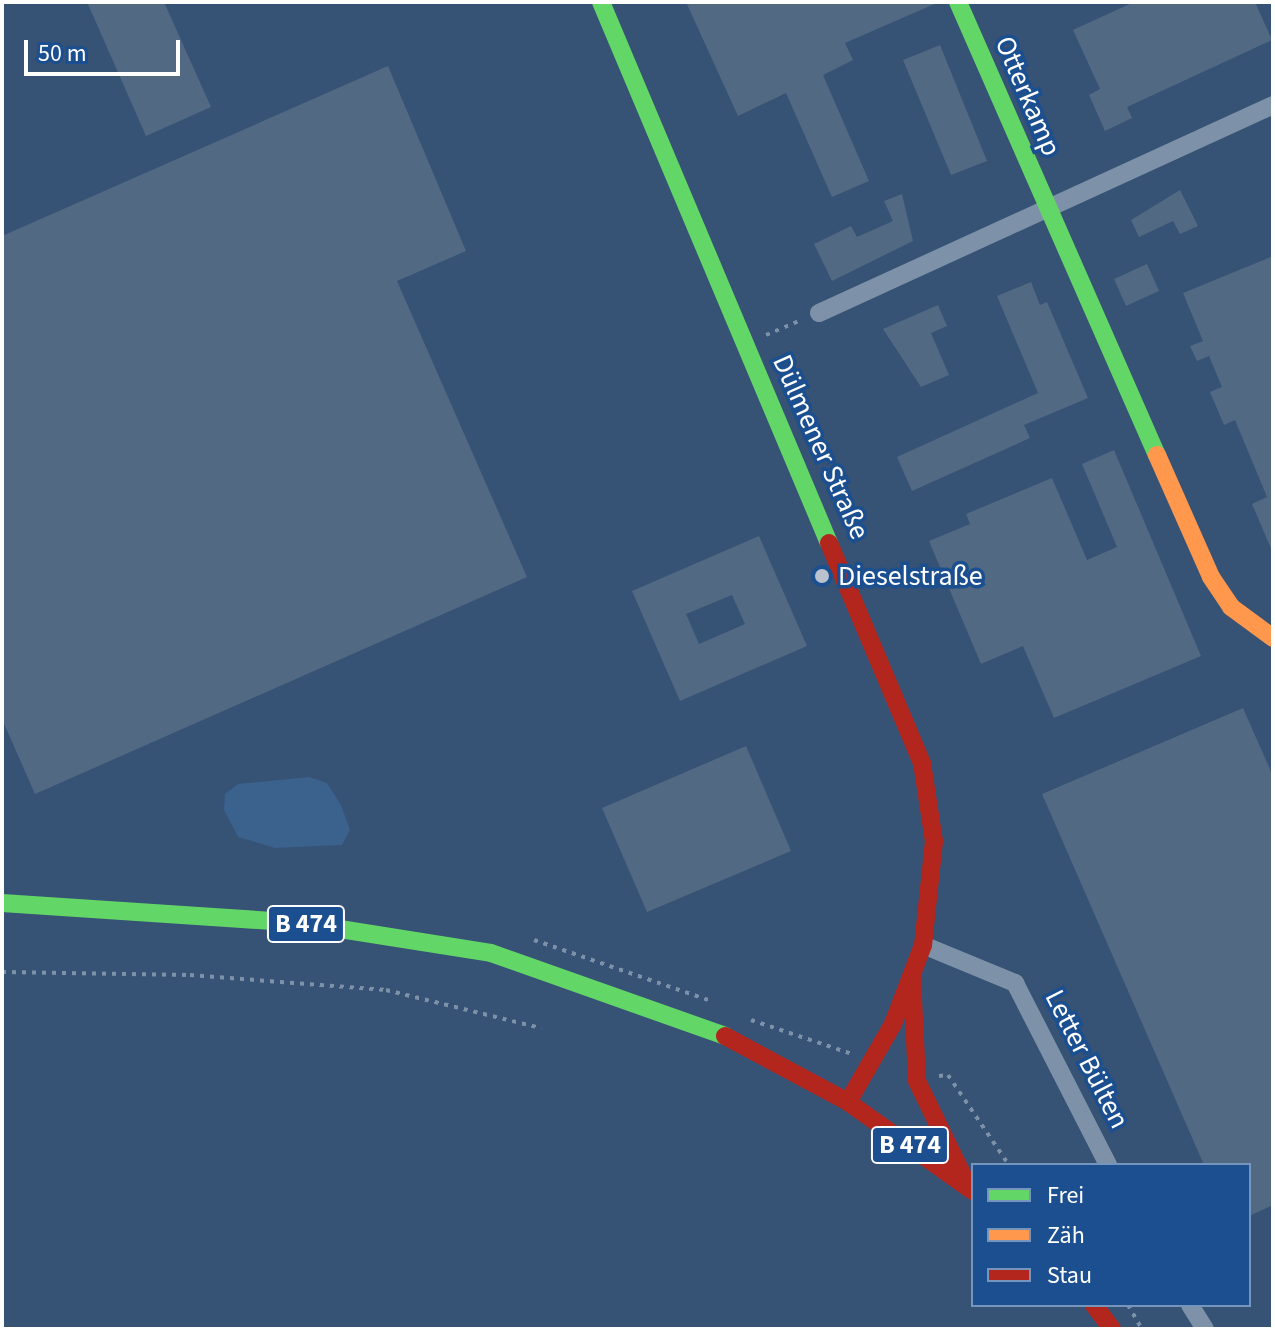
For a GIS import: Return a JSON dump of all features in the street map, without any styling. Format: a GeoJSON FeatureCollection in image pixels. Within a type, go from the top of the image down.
{"type":"FeatureCollection","features":[{"type":"Feature","properties":{"kind":"street","name":"Dülmener Straße"},"geometry":{"type":"LineString","coordinates":[[601,2],[916,742],[934,841],[923,945],[912,978],[848,1102]]}},
{"type":"Feature","properties":{"kind":"street","name":"Otterkamp"},"geometry":{"type":"LineString","coordinates":[[958,2],[1047,213]]}},
{"type":"Feature","properties":{"kind":"street"},"geometry":{"type":"LineString","coordinates":[[819,313],[1047,213],[1273,105]]}},
{"type":"Feature","properties":{"kind":"street"},"geometry":{"type":"LineString","coordinates":[[1047,213],[1211,577],[1231,607],[1273,638]]}},
{"type":"Feature","properties":{"kind":"street","name":"B 474"},"geometry":{"type":"LineString","coordinates":[[2,903],[302,923],[491,953],[714,1030],[848,1102],[971,1189]]}},
{"type":"Feature","properties":{"kind":"street","name":"Letter Bülten"},"geometry":{"type":"LineString","coordinates":[[923,945],[1015,983],[1034,1008],[1107,1163]]}},
{"type":"Feature","properties":{"kind":"street"},"geometry":{"type":"LineString","coordinates":[[912,978],[910,1043],[917,1081],[971,1188]]}},
{"type":"Feature","properties":{"kind":"street"},"geometry":{"type":"LineString","coordinates":[[1096,1307],[1112,1329]]}},
{"type":"Feature","properties":{"kind":"street"},"geometry":{"type":"LineString","coordinates":[[1191,1307],[1205,1329]]}},
{"type":"Feature","properties":{"kind":"path"},"geometry":{"type":"LineString","coordinates":[[745,344],[819,313]]}},
{"type":"Feature","properties":{"kind":"path"},"geometry":{"type":"LineString","coordinates":[[2,972],[190,975],[386,990],[541,1028]]}},
{"type":"Feature","properties":{"kind":"path"},"geometry":{"type":"LineString","coordinates":[[917,1081],[948,1075],[1008,1163]]}},
{"type":"Feature","properties":{"kind":"water"},"geometry":{"type":"Polygon","coordinates":[[[309,777],[327,783],[341,805],[350,830],[342,845],[275,848],[238,837],[224,810],[225,794],[238,784],[309,777]]]}},
{"type":"Feature","properties":{"kind":"building"},"geometry":{"type":"Polygon","coordinates":[[[87,2],[164,2],[211,107],[146,136],[87,2]]]}},
{"type":"Feature","properties":{"kind":"building"},"geometry":{"type":"Polygon","coordinates":[[[686,2],[939,2],[845,43],[853,60],[823,75],[869,181],[832,197],[786,93],[738,116],[686,2]]]}},
{"type":"Feature","properties":{"kind":"building"},"geometry":{"type":"Polygon","coordinates":[[[1134,2],[1255,2],[1272,40],[1127,107],[1132,118],[1105,131],[1089,95],[1100,89],[1073,30],[1134,2]]]}},
{"type":"Feature","properties":{"kind":"building"},"geometry":{"type":"Polygon","coordinates":[[[940,45],[987,161],[951,175],[903,60],[940,45]]]}},
{"type":"Feature","properties":{"kind":"building"},"geometry":{"type":"Polygon","coordinates":[[[388,66],[466,251],[397,281],[527,577],[35,794],[2,719],[2,236],[388,66]]]}},
{"type":"Feature","properties":{"kind":"building"},"geometry":{"type":"Polygon","coordinates":[[[1180,190],[1198,226],[1180,234],[1173,221],[1139,237],[1131,220],[1180,190]]]}},
{"type":"Feature","properties":{"kind":"building"},"geometry":{"type":"Polygon","coordinates":[[[902,194],[913,241],[832,281],[814,244],[851,226],[857,237],[893,221],[884,201],[902,194]]]}},
{"type":"Feature","properties":{"kind":"building"},"geometry":{"type":"Polygon","coordinates":[[[1273,256],[1273,553],[1252,504],[1267,497],[1235,420],[1224,425],[1210,392],[1222,387],[1209,356],[1197,361],[1190,346],[1203,341],[1183,293],[1273,256]]]}},
{"type":"Feature","properties":{"kind":"building"},"geometry":{"type":"Polygon","coordinates":[[[1147,264],[1159,291],[1126,306],[1114,279],[1147,264]]]}},
{"type":"Feature","properties":{"kind":"building"},"geometry":{"type":"Polygon","coordinates":[[[1031,282],[1040,305],[1047,302],[1088,398],[1024,425],[1030,438],[912,491],[897,457],[1038,393],[997,296],[1031,282]]]}},
{"type":"Feature","properties":{"kind":"building"},"geometry":{"type":"Polygon","coordinates":[[[938,305],[947,326],[931,333],[949,375],[921,387],[883,329],[938,305]]]}},
{"type":"Feature","properties":{"kind":"building"},"geometry":{"type":"Polygon","coordinates":[[[1114,450],[1201,656],[1054,718],[1023,646],[981,664],[929,541],[970,524],[966,514],[1052,478],[1087,560],[1117,547],[1082,464],[1114,450]]]}},
{"type":"Feature","properties":{"kind":"building"},"geometry":{"type":"Polygon","coordinates":[[[759,536],[807,646],[680,701],[632,591],[759,536]],[[732,595],[686,614],[699,644],[745,624],[732,595]]]}},
{"type":"Feature","properties":{"kind":"building"},"geometry":{"type":"Polygon","coordinates":[[[1243,708],[1273,776],[1273,1205],[1251,1215],[1251,1163],[1203,1163],[1042,794],[1243,708]]]}},
{"type":"Feature","properties":{"kind":"building"},"geometry":{"type":"Polygon","coordinates":[[[746,746],[791,851],[647,912],[602,808],[746,746]]]}},
{"type":"Feature","properties":{"kind":"traffic: fast"},"geometry":{"type":"LineString","coordinates":[[601,2],[829,543]]}},
{"type":"Feature","properties":{"kind":"traffic: fast"},"geometry":{"type":"LineString","coordinates":[[958,2],[1157,455]]}},
{"type":"Feature","properties":{"kind":"traffic: fast"},"geometry":{"type":"LineString","coordinates":[[2,903],[302,923],[491,953],[725,1036]]}},
{"type":"Feature","properties":{"kind":"traffic: slow"},"geometry":{"type":"LineString","coordinates":[[1157,455],[1211,577],[1231,607],[1273,638]]}},
{"type":"Feature","properties":{"kind":"traffic: jam"},"geometry":{"type":"LineString","coordinates":[[829,543],[922,763],[934,841],[923,945],[893,1024],[848,1102]]}},
{"type":"Feature","properties":{"kind":"traffic: jam"},"geometry":{"type":"LineString","coordinates":[[912,978],[917,1081],[964,1178]]}},
{"type":"Feature","properties":{"kind":"traffic: jam"},"geometry":{"type":"LineString","coordinates":[[725,1036],[848,1102],[971,1190]]}},
{"type":"Feature","properties":{"kind":"traffic: jam"},"geometry":{"type":"LineString","coordinates":[[1096,1307],[1112,1329]]}},
{"type":"Feature","properties":{"kind":"place","name":"Dieselstraße"},"geometry":{"type":"Point","coordinates":[822,576]}}]}
